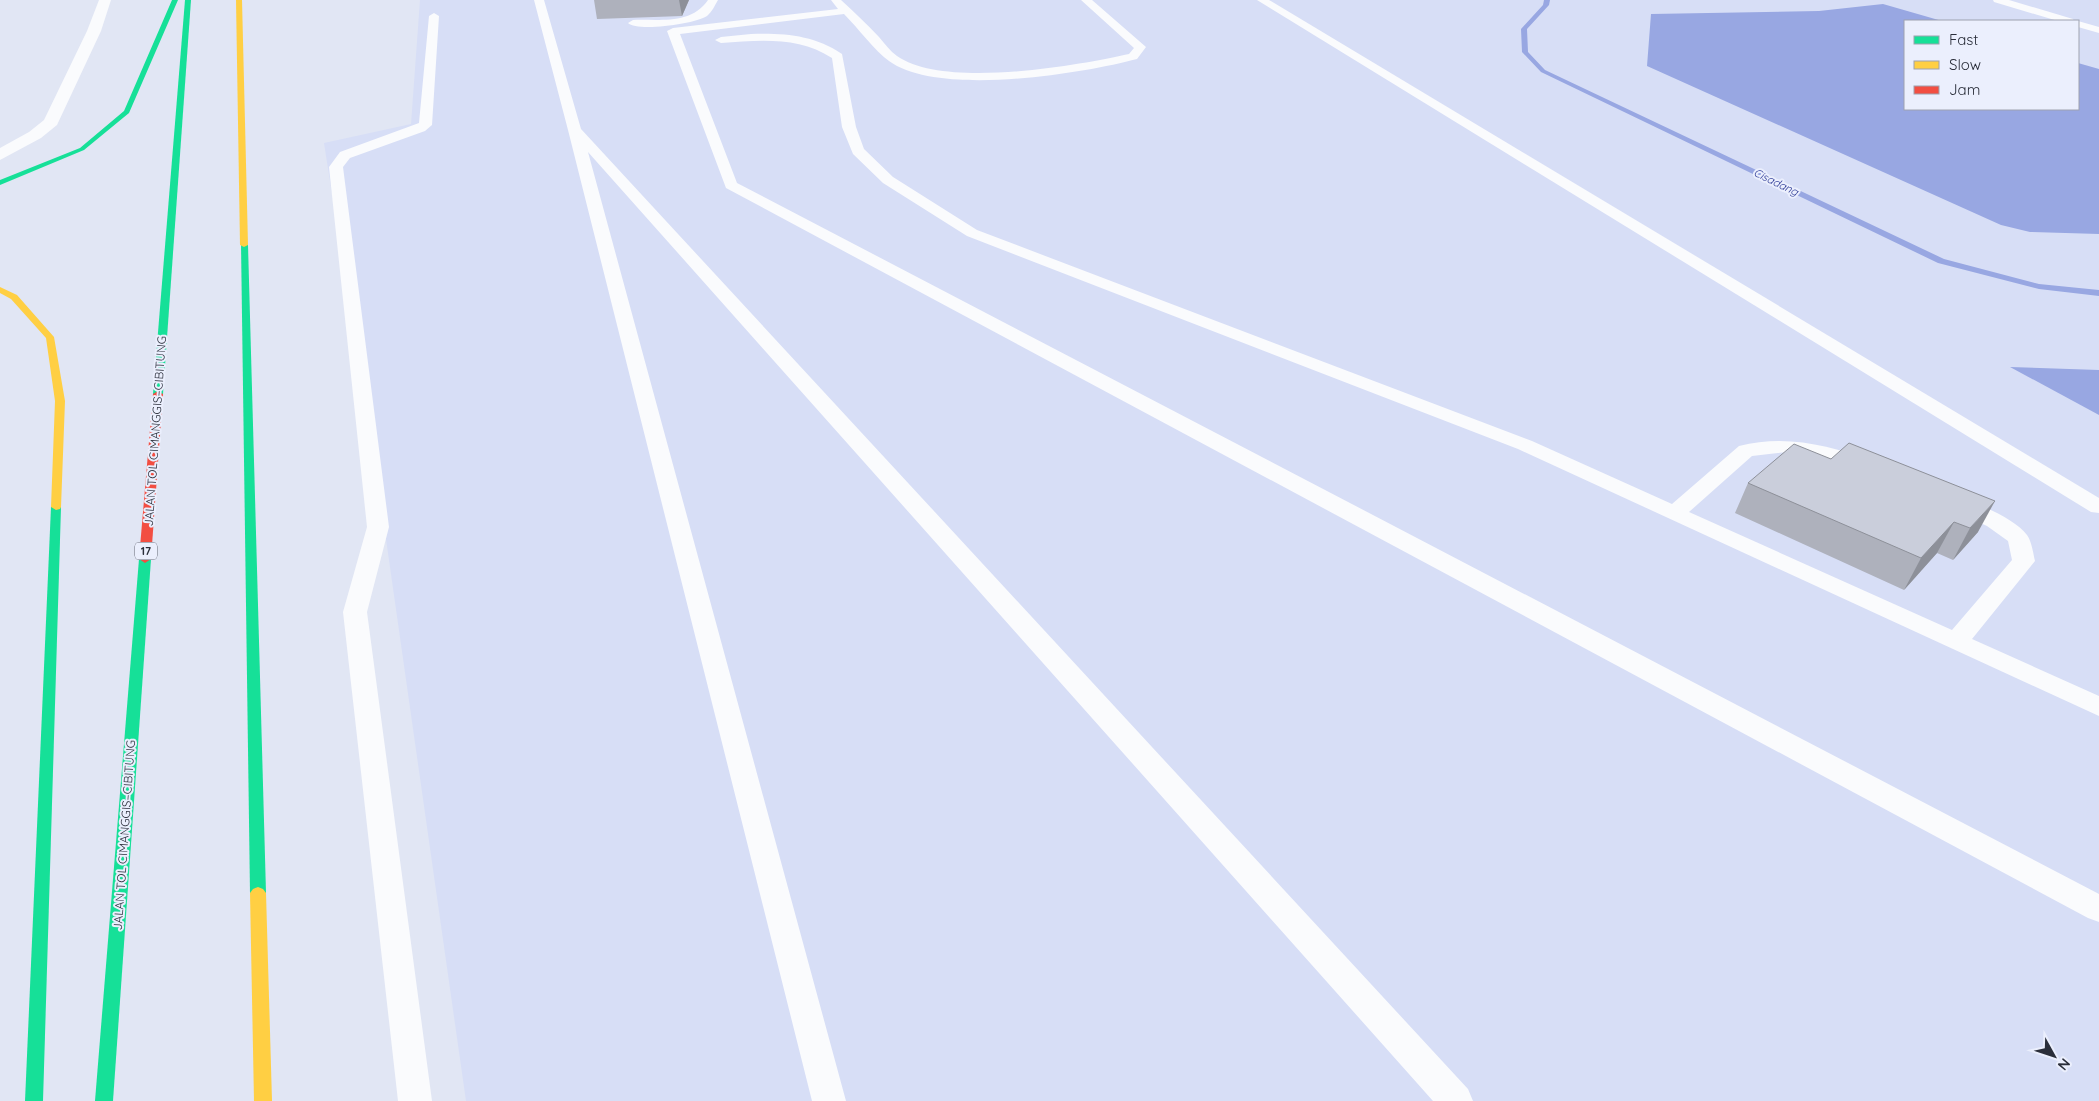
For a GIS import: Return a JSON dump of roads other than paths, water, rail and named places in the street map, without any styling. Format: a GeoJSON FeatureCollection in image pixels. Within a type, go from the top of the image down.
{"type":"FeatureCollection","features":[{"type":"Feature","properties":{"kind":"highway"},"geometry":{"type":"LineString","coordinates":[[0,183],[82,149],[127,112],[175,0]]}},
{"type":"Feature","properties":{"kind":"highway","name":"JALAN TOL CIMANGGIS–CIBITUNG"},"geometry":{"type":"LineString","coordinates":[[104,1101],[188,0]]}},
{"type":"Feature","properties":{"kind":"highway"},"geometry":{"type":"LineString","coordinates":[[239,0],[263,1101]]}},
{"type":"Feature","properties":{"kind":"highway"},"geometry":{"type":"LineString","coordinates":[[0,290],[14,297],[50,337],[60,401],[34,1101]]}},
{"type":"Feature","properties":{"kind":"street"},"geometry":{"type":"LineString","coordinates":[[0,155],[35,136],[51,122],[94,30],[105,0]]}},
{"type":"Feature","properties":{"kind":"lane"},"geometry":{"type":"LineString","coordinates":[[539,0],[576,130],[829,1101]]}},
{"type":"Feature","properties":{"kind":"lane"},"geometry":{"type":"LineString","coordinates":[[633,23],[680,21],[706,12],[712,0]]}},
{"type":"Feature","properties":{"kind":"lane"},"geometry":{"type":"LineString","coordinates":[[1086,0],[1140,47],[1133,57],[1100,65],[990,76],[917,70],[895,60],[841,6],[673,31],[731,185],[2099,909]]}},
{"type":"Feature","properties":{"kind":"lane"},"geometry":{"type":"LineString","coordinates":[[1262,0],[2099,507]]}},
{"type":"Feature","properties":{"kind":"lane"},"geometry":{"type":"LineString","coordinates":[[1985,0],[2030,9]]}},
{"type":"Feature","properties":{"kind":"lane"},"geometry":{"type":"LineString","coordinates":[[1998,0],[2066,20]]}},
{"type":"Feature","properties":{"kind":"lane"},"geometry":{"type":"LineString","coordinates":[[415,1101],[355,612],[378,527],[336,167],[345,155],[425,125],[434,16]]}},
{"type":"Feature","properties":{"kind":"lane"},"geometry":{"type":"LineString","coordinates":[[2079,24],[2099,30]]}},
{"type":"Feature","properties":{"kind":"lane"},"geometry":{"type":"LineString","coordinates":[[678,45],[744,38],[779,37],[806,41],[828,48],[838,56],[849,127],[858,150],[888,180],[972,234],[1525,444],[2099,707]]}},
{"type":"Feature","properties":{"kind":"lane"},"geometry":{"type":"LineString","coordinates":[[576,130],[1456,1101]]}},
{"type":"Feature","properties":{"kind":"lane"},"geometry":{"type":"LineString","coordinates":[[1675,513],[1746,450],[1787,446],[1823,452],[1883,472]]}},
{"type":"Feature","properties":{"kind":"lane"},"geometry":{"type":"LineString","coordinates":[[1943,498],[1994,521],[2018,538],[2024,561],[1956,642]]}},
{"type":"Feature","properties":{"kind":"water"},"geometry":{"type":"Polygon","coordinates":[[[1883,4],[1939,20],[1904,20],[1904,110],[2079,110],[2079,63],[2099,69],[2099,234],[2030,232],[2001,225],[1647,66],[1651,14],[1819,11],[1883,4]]]}},
{"type":"Feature","properties":{"kind":"water"},"geometry":{"type":"Polygon","coordinates":[[[2010,367],[2099,370],[2099,415],[2010,367]]]}},
{"type":"Feature","properties":{"kind":"waterway","name":"Cisadang"},"geometry":{"type":"LineString","coordinates":[[1547,0],[1546,5],[1524,29],[1525,52],[1543,71],[1941,261],[2039,286],[2059,290],[2099,293]]}}]}
